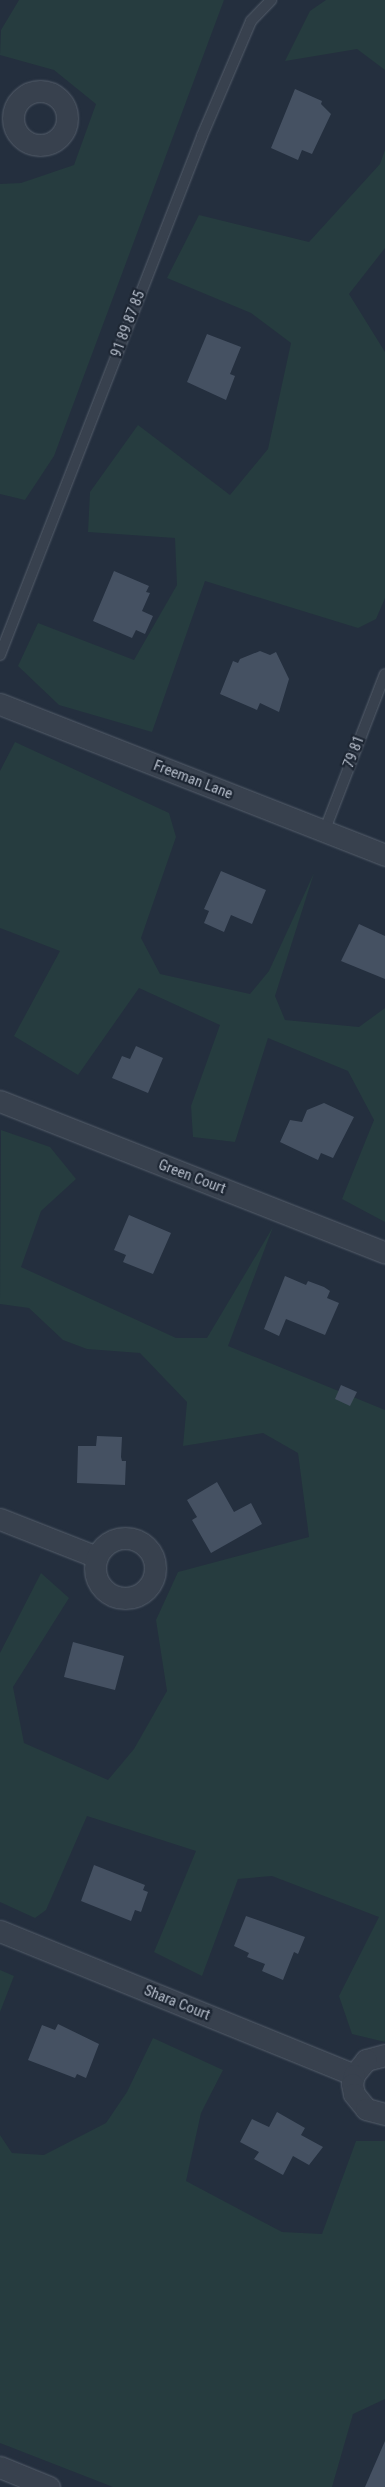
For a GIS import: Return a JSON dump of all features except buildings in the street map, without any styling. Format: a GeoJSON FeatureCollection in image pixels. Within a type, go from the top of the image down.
{"type":"FeatureCollection","features":[{"type":"Feature","properties":{"kind":"street","name":"Freeman Lane"},"geometry":{"type":"LineString","coordinates":[[0,704],[385,855]]}},
{"type":"Feature","properties":{"kind":"street","name":"Green Court"},"geometry":{"type":"LineString","coordinates":[[0,1101],[385,1253]]}},
{"type":"Feature","properties":{"kind":"street"},"geometry":{"type":"LineString","coordinates":[[0,1519],[97,1557]]}},
{"type":"Feature","properties":{"kind":"street","name":"Shara Court"},"geometry":{"type":"LineString","coordinates":[[0,1932],[354,2075]]}},
{"type":"Feature","properties":{"kind":"street"},"geometry":{"type":"LineString","coordinates":[[385,2055],[366,2060],[354,2075],[354,2094],[359,2103],[366,2109],[385,2114]]}},
{"type":"Feature","properties":{"kind":"street"},"geometry":{"type":"LineString","coordinates":[[0,2467],[49,2487]]}},
{"type":"Feature","properties":{"kind":"lane","name":"91 89 87 85"},"geometry":{"type":"LineString","coordinates":[[0,655],[202,136],[251,21],[271,0]]}},
{"type":"Feature","properties":{"kind":"lane","name":"79 81"},"geometry":{"type":"LineString","coordinates":[[324,832],[385,674]]}},
{"type":"Feature","properties":{"kind":"green space"},"geometry":{"type":"Polygon","coordinates":[[[19,0],[224,0],[54,456],[25,500],[0,494],[0,184],[21,183],[74,165],[96,104],[54,70],[0,55],[1,30],[19,0]]]}},
{"type":"Feature","properties":{"kind":"green space"},"geometry":{"type":"Polygon","coordinates":[[[326,0],[385,0],[385,70],[357,49],[285,61],[310,11],[326,0]]]}},
{"type":"Feature","properties":{"kind":"green space"},"geometry":{"type":"Polygon","coordinates":[[[385,150],[385,248],[349,294],[385,352],[385,598],[376,619],[358,628],[205,581],[152,732],[59,705],[18,666],[38,623],[134,660],[177,585],[175,538],[88,532],[90,492],[138,425],[230,495],[268,449],[291,343],[251,313],[167,278],[199,215],[309,242],[380,164],[385,150]]]}},
{"type":"Feature","properties":{"kind":"green space"},"geometry":{"type":"Polygon","coordinates":[[[15,742],[169,813],[176,837],[141,938],[160,974],[250,994],[269,971],[314,873],[275,996],[285,1020],[359,1027],[385,1008],[385,1222],[342,1199],[374,1120],[348,1071],[268,1038],[235,1142],[193,1137],[191,1106],[220,1025],[139,988],[78,1075],[14,1036],[60,951],[0,928],[0,771],[15,742]]]}},
{"type":"Feature","properties":{"kind":"green space"},"geometry":{"type":"Polygon","coordinates":[[[1,1130],[50,1147],[76,1179],[41,1211],[21,1267],[176,1338],[207,1338],[273,1227],[228,1346],[385,1410],[385,2042],[352,2034],[339,1996],[379,1917],[272,1876],[238,1879],[202,1976],[154,1952],[196,1851],[87,1816],[46,1910],[35,1918],[0,1902],[0,1653],[41,1573],[69,1598],[13,1687],[24,1743],[108,1780],[134,1749],[167,1691],[156,1620],[178,1572],[309,1537],[298,1453],[263,1433],[183,1446],[187,1402],[140,1353],[87,1349],[63,1340],[29,1308],[0,1304],[1,1130]]]}},
{"type":"Feature","properties":{"kind":"green space"},"geometry":{"type":"Polygon","coordinates":[[[0,1970],[14,1976],[0,2012],[0,1970]]]}},
{"type":"Feature","properties":{"kind":"green space"},"geometry":{"type":"Polygon","coordinates":[[[153,2038],[223,2070],[201,2113],[186,2181],[282,2232],[322,2234],[356,2141],[385,2141],[385,2399],[353,2414],[332,2487],[113,2487],[0,2443],[0,2135],[12,2153],[44,2155],[106,2123],[127,2092],[153,2038]]]}}]}
